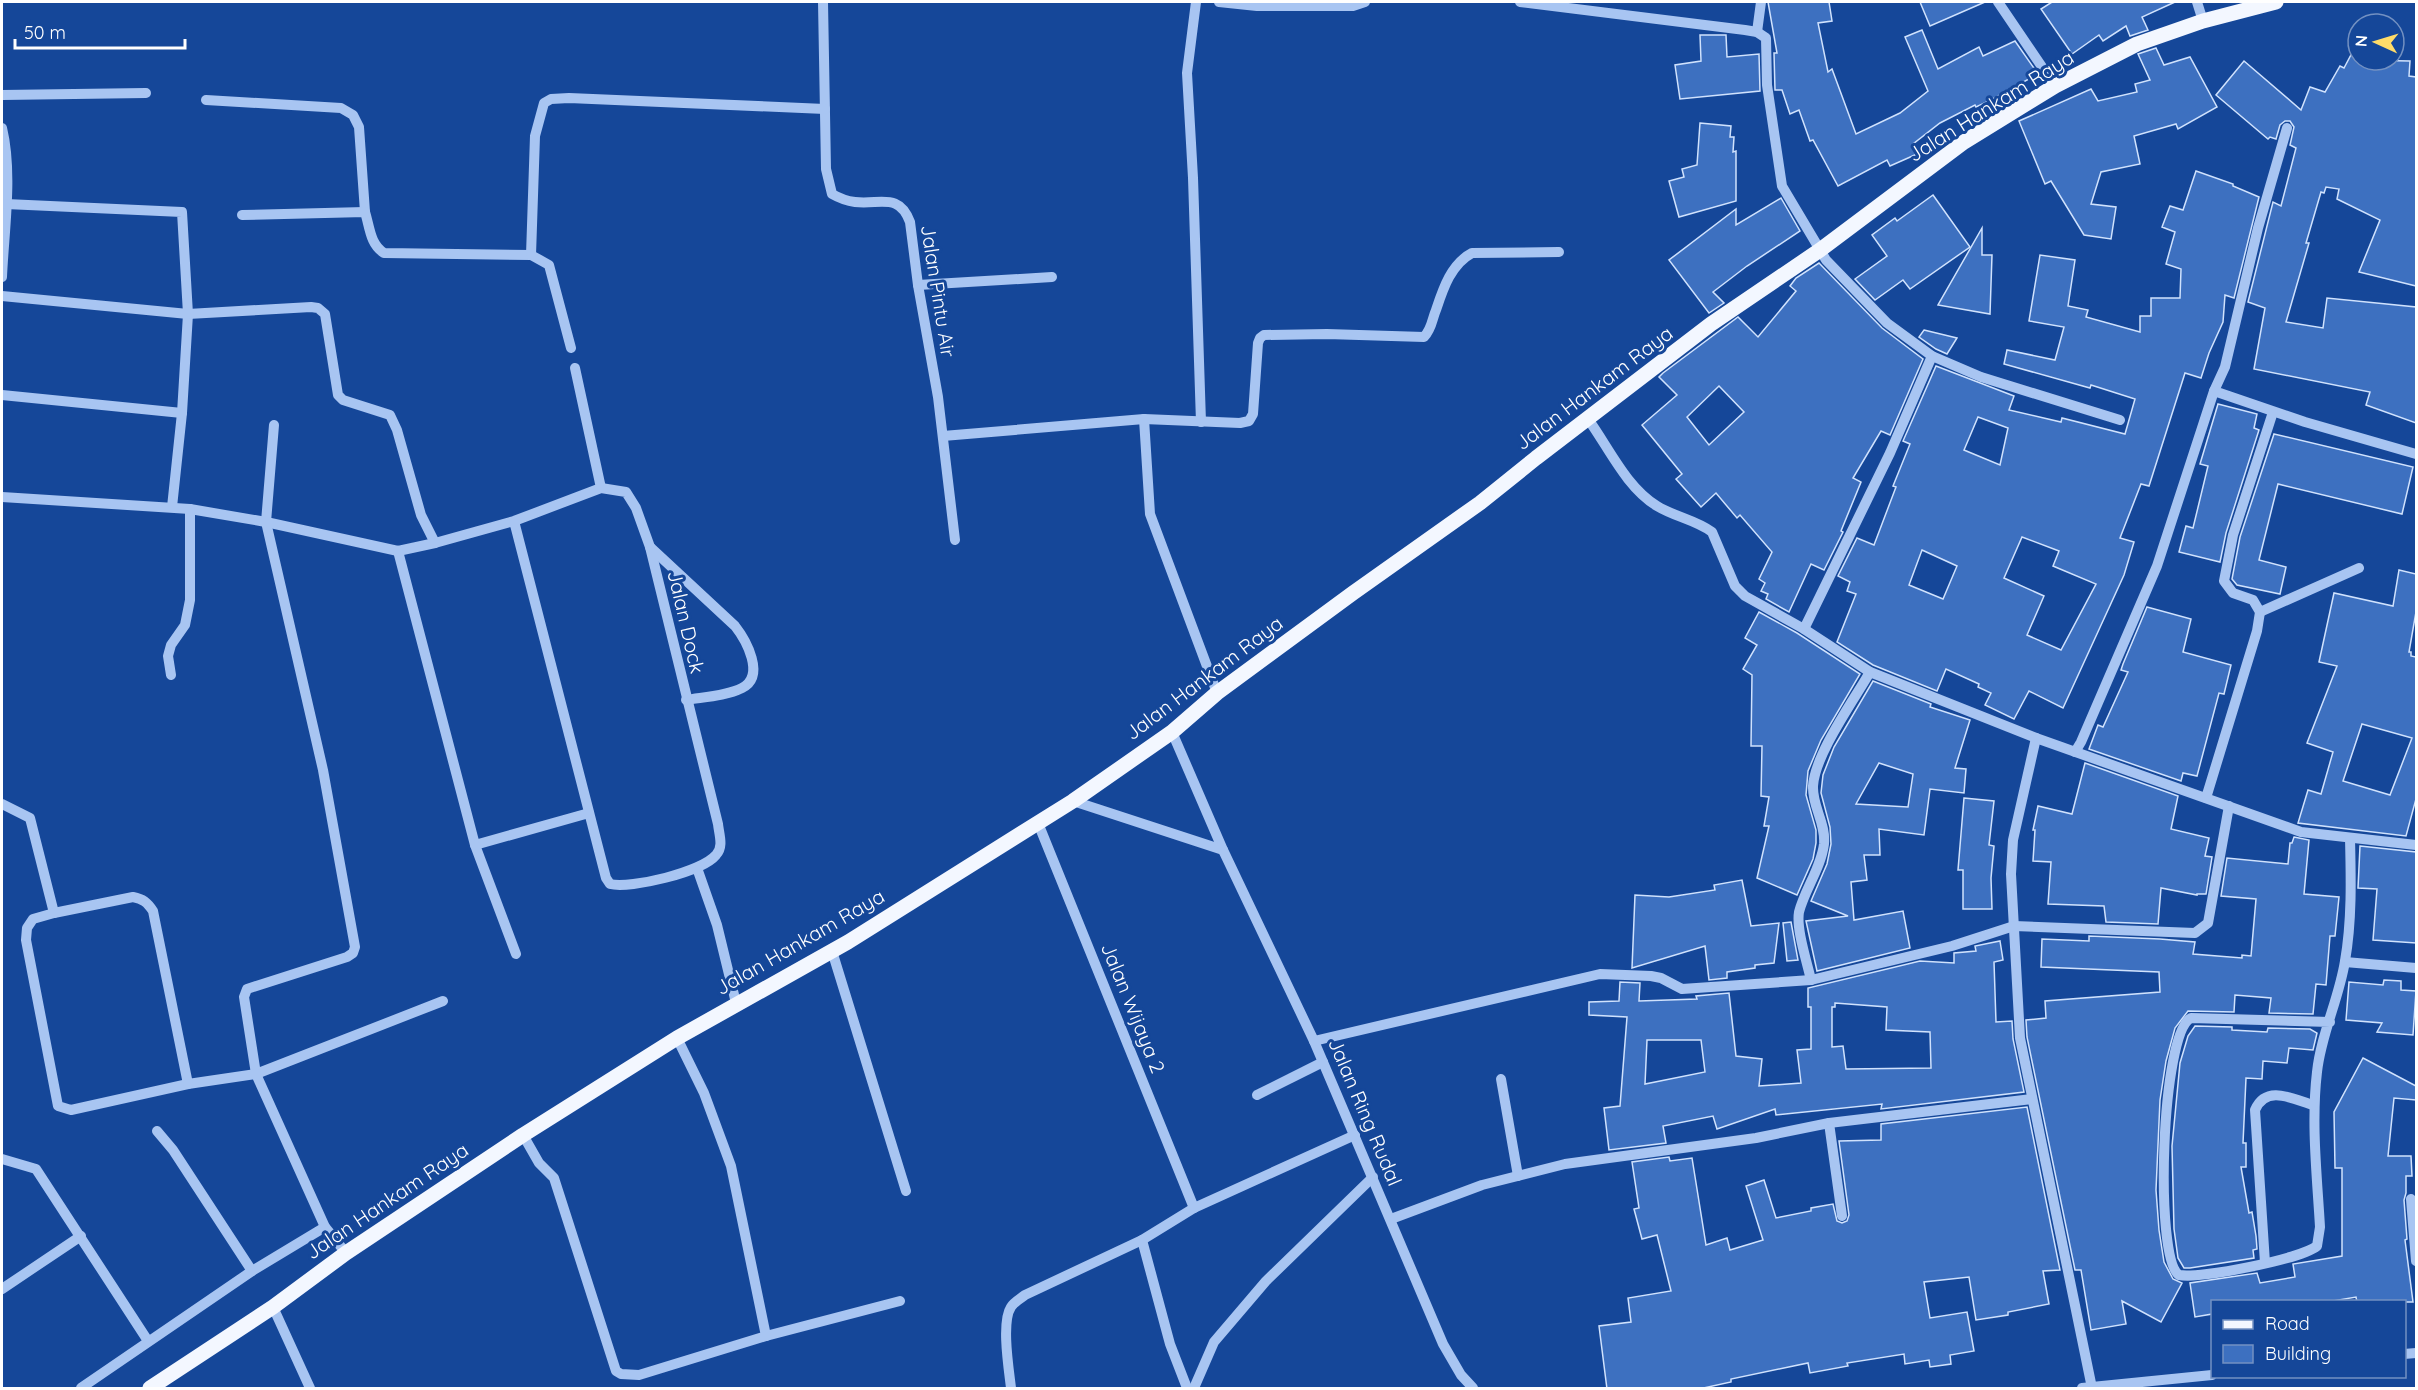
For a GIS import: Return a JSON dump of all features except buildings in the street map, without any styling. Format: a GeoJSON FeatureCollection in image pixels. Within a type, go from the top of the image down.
{"type":"FeatureCollection","features":[{"type":"Feature","properties":{"kind":"main road","name":"Jalan Hankam Raya"},"geometry":{"type":"LineString","coordinates":[[150,1389],[273,1307],[346,1253],[523,1135],[677,1038],[832,951],[1073,801],[1172,732],[1217,693],[1480,503],[1711,324],[1820,250],[1964,142],[2055,86],[2137,44],[2203,21],[2276,2]]}},
{"type":"Feature","properties":{"kind":"street","name":"Jalan Pintu Air"},"geometry":{"type":"LineString","coordinates":[[823,2],[826,169],[832,194],[856,202],[893,202],[901,206],[910,222],[943,436],[955,540]]}},
{"type":"Feature","properties":{"kind":"street"},"geometry":{"type":"LineString","coordinates":[[1196,2],[1187,73],[1201,422]]}},
{"type":"Feature","properties":{"kind":"street"},"geometry":{"type":"LineString","coordinates":[[1219,2],[1353,6],[1365,2]]}},
{"type":"Feature","properties":{"kind":"street"},"geometry":{"type":"LineString","coordinates":[[1520,2],[1595,6],[1757,32],[1767,38],[1767,85],[1782,186],[1826,260],[1887,323],[1932,356],[1981,377],[2120,420]]}},
{"type":"Feature","properties":{"kind":"street"},"geometry":{"type":"LineString","coordinates":[[1757,32],[1761,2]]}},
{"type":"Feature","properties":{"kind":"street"},"geometry":{"type":"LineString","coordinates":[[1998,2],[2055,86]]}},
{"type":"Feature","properties":{"kind":"street"},"geometry":{"type":"LineString","coordinates":[[2197,2],[2203,21]]}},
{"type":"Feature","properties":{"kind":"street"},"geometry":{"type":"LineString","coordinates":[[2,95],[146,93]]}},
{"type":"Feature","properties":{"kind":"street"},"geometry":{"type":"LineString","coordinates":[[531,255],[535,136],[544,103],[551,99],[663,101],[825,109]]}},
{"type":"Feature","properties":{"kind":"street"},"geometry":{"type":"LineString","coordinates":[[206,100],[341,108],[353,115],[359,127],[365,212],[376,248],[384,253],[531,255],[549,265],[571,348]]}},
{"type":"Feature","properties":{"kind":"street"},"geometry":{"type":"LineString","coordinates":[[2,128],[5,143],[6,204],[2,277]]}},
{"type":"Feature","properties":{"kind":"street"},"geometry":{"type":"LineString","coordinates":[[2075,752],[2157,567],[2214,391],[2225,367],[2258,228],[2287,129]]}},
{"type":"Feature","properties":{"kind":"street"},"geometry":{"type":"LineString","coordinates":[[6,204],[182,212],[188,314],[182,413],[172,507]]}},
{"type":"Feature","properties":{"kind":"street"},"geometry":{"type":"LineString","coordinates":[[242,215],[365,212]]}},
{"type":"Feature","properties":{"kind":"street"},"geometry":{"type":"LineString","coordinates":[[943,436],[1144,418],[1201,422],[1240,423],[1249,421],[1253,414],[1258,343],[1264,335],[1425,337],[1454,269],[1463,258],[1472,254],[1559,252]]}},
{"type":"Feature","properties":{"kind":"street"},"geometry":{"type":"LineString","coordinates":[[918,285],[1052,277]]}},
{"type":"Feature","properties":{"kind":"street"},"geometry":{"type":"LineString","coordinates":[[2,296],[188,314],[310,307],[323,310],[338,395],[343,400],[390,415],[397,430],[421,515],[435,543]]}},
{"type":"Feature","properties":{"kind":"street"},"geometry":{"type":"LineString","coordinates":[[1804,629],[1890,453],[1932,356]]}},
{"type":"Feature","properties":{"kind":"street"},"geometry":{"type":"LineString","coordinates":[[2,498],[190,509],[266,522],[398,551],[435,543],[514,521],[601,488],[575,368]]}},
{"type":"Feature","properties":{"kind":"street"},"geometry":{"type":"LineString","coordinates":[[2214,391],[2273,412],[2416,454]]}},
{"type":"Feature","properties":{"kind":"street"},"geometry":{"type":"LineString","coordinates":[[2,396],[182,413]]}},
{"type":"Feature","properties":{"kind":"street"},"geometry":{"type":"LineString","coordinates":[[2206,798],[2257,631],[2260,612],[2253,600],[2232,593],[2226,587],[2225,571],[2233,535],[2273,412]]}},
{"type":"Feature","properties":{"kind":"street"},"geometry":{"type":"LineString","coordinates":[[1144,418],[1150,514],[1217,693]]}},
{"type":"Feature","properties":{"kind":"street"},"geometry":{"type":"LineString","coordinates":[[1588,418],[1633,485],[1644,496],[1658,507],[1713,532],[1734,586],[1745,596],[1804,629],[1870,672],[2036,738],[2301,832],[2416,845]]}},
{"type":"Feature","properties":{"kind":"street"},"geometry":{"type":"LineString","coordinates":[[274,425],[266,522],[323,770],[355,947],[353,953],[347,957],[247,989],[244,997],[256,1074],[325,1227],[346,1253]]}},
{"type":"Feature","properties":{"kind":"street","name":"Jalan Dock"},"geometry":{"type":"LineString","coordinates":[[601,488],[622,490],[629,494],[650,546],[721,842],[716,856],[697,868]]}},
{"type":"Feature","properties":{"kind":"street"},"geometry":{"type":"LineString","coordinates":[[171,675],[168,656],[171,645],[185,625],[190,600],[190,509]]}},
{"type":"Feature","properties":{"kind":"street"},"geometry":{"type":"LineString","coordinates":[[514,521],[606,878],[610,884],[621,885],[658,879],[697,868],[702,889],[717,925],[736,1003]]}},
{"type":"Feature","properties":{"kind":"street"},"geometry":{"type":"LineString","coordinates":[[650,546],[735,626],[744,637],[751,654],[753,666],[751,681],[744,687],[686,700]]}},
{"type":"Feature","properties":{"kind":"street"},"geometry":{"type":"LineString","coordinates":[[398,551],[475,845],[516,954]]}},
{"type":"Feature","properties":{"kind":"street"},"geometry":{"type":"LineString","coordinates":[[2260,612],[2359,568]]}},
{"type":"Feature","properties":{"kind":"street"},"geometry":{"type":"LineString","coordinates":[[1811,980],[1799,919],[1824,842],[1823,827],[1814,796],[1815,773],[1828,744],[1870,672]]}},
{"type":"Feature","properties":{"kind":"street","name":"Jalan Ring Rudal"},"geometry":{"type":"LineString","coordinates":[[1172,732],[1223,850],[1314,1041],[1443,1344],[1461,1375],[1473,1389]]}},
{"type":"Feature","properties":{"kind":"street"},"geometry":{"type":"LineString","coordinates":[[2036,738],[2013,840],[2011,874],[2020,1038],[2087,1388],[2211,1375]]}},
{"type":"Feature","properties":{"kind":"street"},"geometry":{"type":"LineString","coordinates":[[1073,801],[1223,850]]}},
{"type":"Feature","properties":{"kind":"street"},"geometry":{"type":"LineString","coordinates":[[2,804],[30,818],[54,913]]}},
{"type":"Feature","properties":{"kind":"street"},"geometry":{"type":"LineString","coordinates":[[1314,1041],[1600,974],[1652,976],[1682,989],[1811,980],[1952,946],[2013,926],[2187,934],[2202,929],[2208,923],[2229,806]]}},
{"type":"Feature","properties":{"kind":"street"},"geometry":{"type":"LineString","coordinates":[[475,845],[590,813]]}},
{"type":"Feature","properties":{"kind":"street","name":"Jalan Wijaya 2"},"geometry":{"type":"LineString","coordinates":[[1038,823],[1194,1208]]}},
{"type":"Feature","properties":{"kind":"street"},"geometry":{"type":"LineString","coordinates":[[2330,1022],[2191,1018],[2182,1025],[2176,1042],[2164,1125],[2164,1197],[2171,1265],[2175,1273],[2185,1276],[2207,1274],[2303,1254],[2318,1246],[2320,1227],[2313,1105],[2320,1049],[2330,1022],[2345,962],[2351,892],[2350,838]]}},
{"type":"Feature","properties":{"kind":"street"},"geometry":{"type":"LineString","coordinates":[[188,1084],[153,911],[148,903],[133,897],[33,919],[27,928],[26,940],[58,1106],[71,1110],[188,1084],[256,1074],[443,1000]]}},
{"type":"Feature","properties":{"kind":"street"},"geometry":{"type":"LineString","coordinates":[[832,951],[906,1191]]}},
{"type":"Feature","properties":{"kind":"street"},"geometry":{"type":"LineString","coordinates":[[2345,962],[2416,968]]}},
{"type":"Feature","properties":{"kind":"street"},"geometry":{"type":"LineString","coordinates":[[677,1038],[704,1093],[731,1166],[766,1336]]}},
{"type":"Feature","properties":{"kind":"street"},"geometry":{"type":"LineString","coordinates":[[1257,1095],[1323,1062]]}},
{"type":"Feature","properties":{"kind":"street"},"geometry":{"type":"LineString","coordinates":[[1501,1079],[1518,1176]]}},
{"type":"Feature","properties":{"kind":"street"},"geometry":{"type":"LineString","coordinates":[[2265,1263],[2255,1110],[2258,1102],[2265,1096],[2276,1094],[2313,1105]]}},
{"type":"Feature","properties":{"kind":"street"},"geometry":{"type":"LineString","coordinates":[[1391,1219],[1482,1185],[1565,1164],[1756,1138],[1829,1123],[2032,1099]]}},
{"type":"Feature","properties":{"kind":"street"},"geometry":{"type":"LineString","coordinates":[[1829,1123],[1842,1216]]}},
{"type":"Feature","properties":{"kind":"street"},"geometry":{"type":"LineString","coordinates":[[157,1131],[173,1150],[252,1271]]}},
{"type":"Feature","properties":{"kind":"street"},"geometry":{"type":"LineString","coordinates":[[523,1135],[539,1163],[554,1178],[616,1371],[621,1374],[639,1375],[766,1336],[900,1301]]}},
{"type":"Feature","properties":{"kind":"street"},"geometry":{"type":"LineString","coordinates":[[1011,1389],[1006,1326],[1007,1314],[1014,1303],[1026,1295],[1142,1240],[1194,1208],[1355,1135]]}},
{"type":"Feature","properties":{"kind":"street"},"geometry":{"type":"LineString","coordinates":[[2,1160],[36,1169],[148,1341]]}},
{"type":"Feature","properties":{"kind":"street"},"geometry":{"type":"LineString","coordinates":[[1194,1389],[1214,1342],[1266,1281],[1373,1177]]}},
{"type":"Feature","properties":{"kind":"street"},"geometry":{"type":"LineString","coordinates":[[2411,1199],[2416,1261]]}},
{"type":"Feature","properties":{"kind":"street"},"geometry":{"type":"LineString","coordinates":[[81,1389],[252,1271],[325,1227]]}},
{"type":"Feature","properties":{"kind":"street"},"geometry":{"type":"LineString","coordinates":[[2,1289],[81,1236]]}},
{"type":"Feature","properties":{"kind":"street"},"geometry":{"type":"LineString","coordinates":[[1142,1240],[1170,1344],[1187,1389]]}},
{"type":"Feature","properties":{"kind":"street"},"geometry":{"type":"LineString","coordinates":[[273,1307],[310,1389]]}}]}
